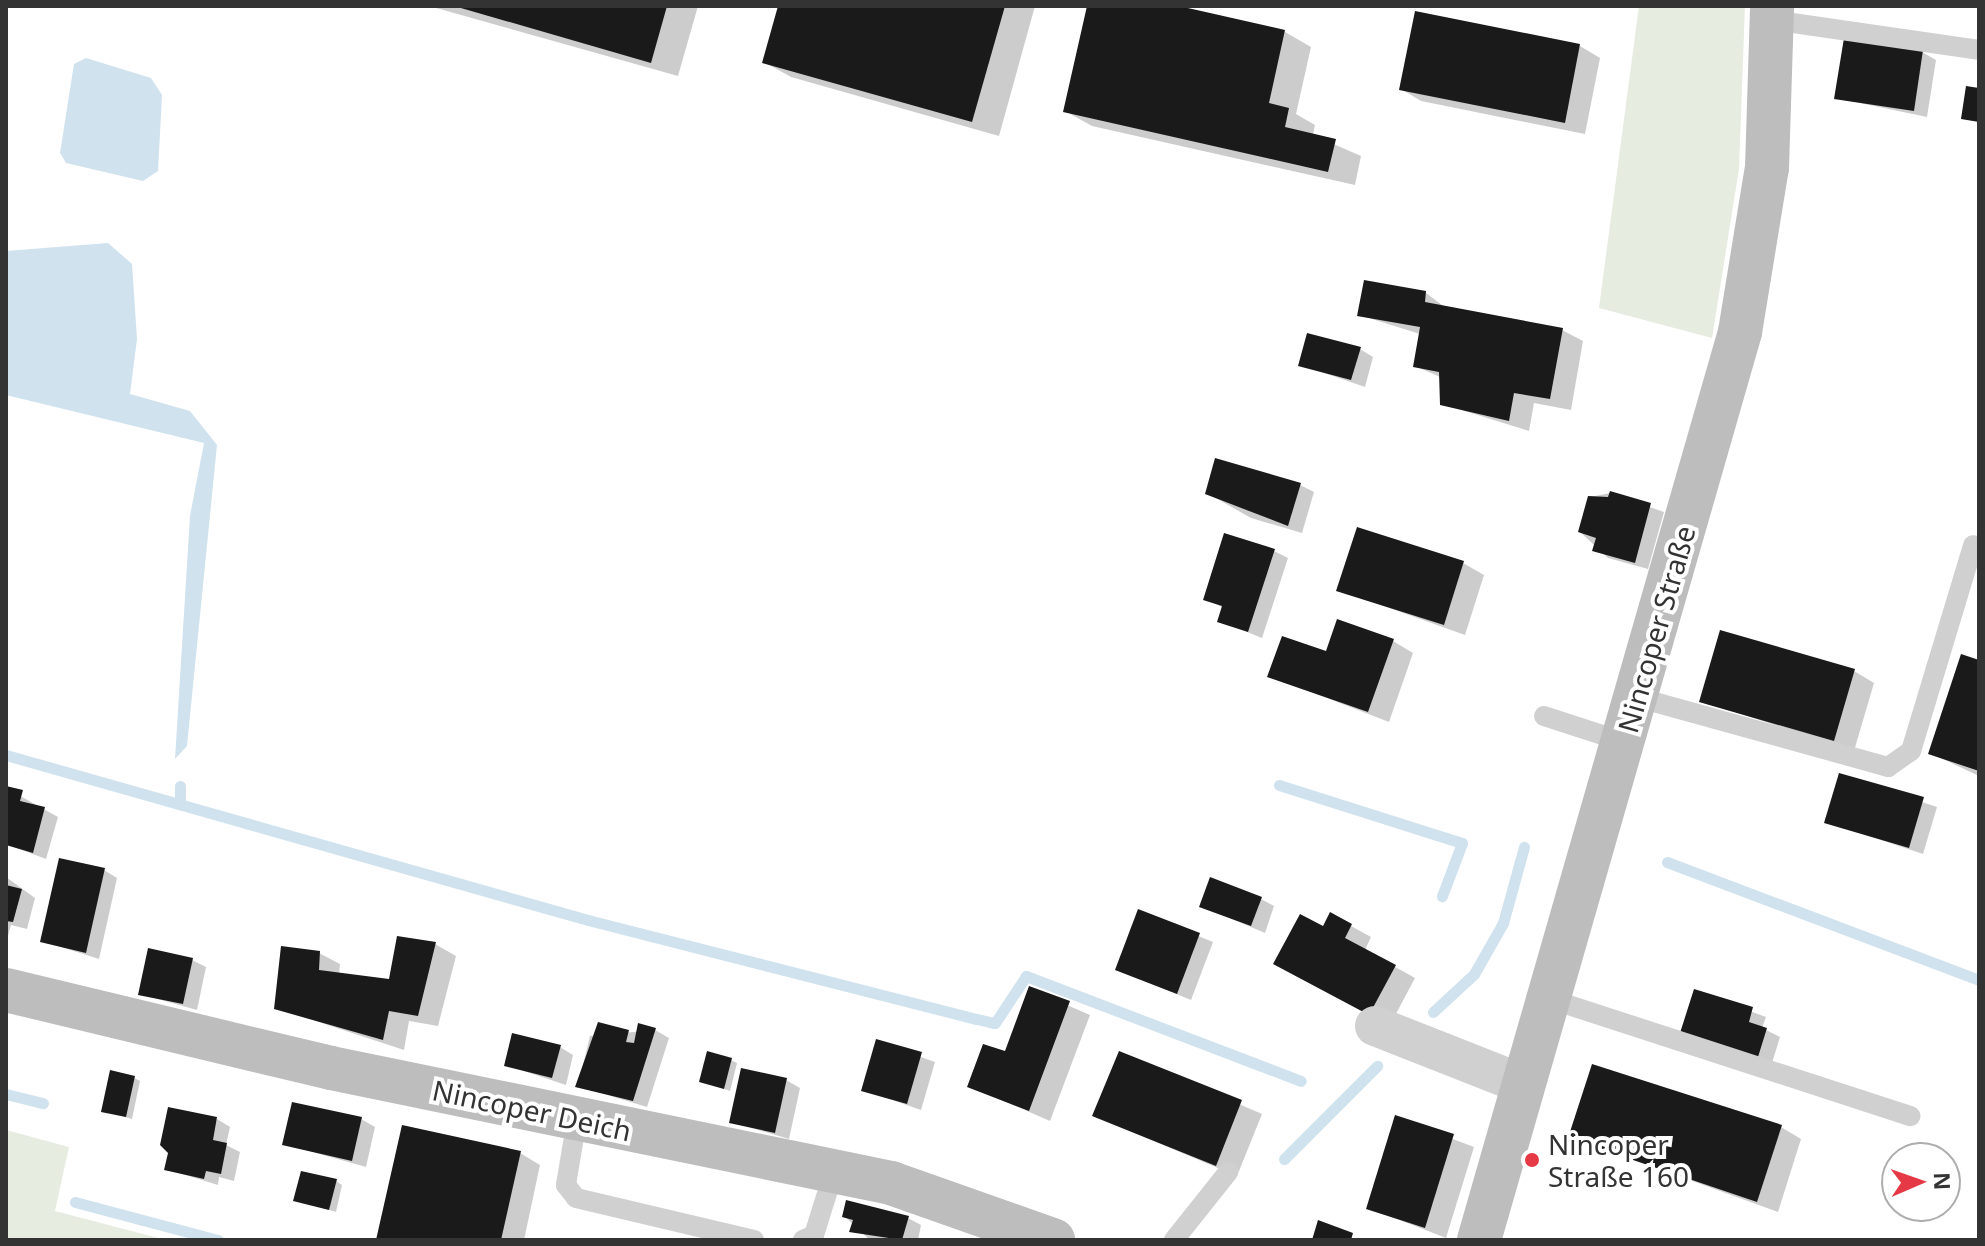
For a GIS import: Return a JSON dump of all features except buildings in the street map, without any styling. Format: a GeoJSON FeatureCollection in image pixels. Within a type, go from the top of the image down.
{"type":"FeatureCollection","features":[{"type":"Feature","properties":{"kind":"main road","name":"Nincoper Straße"},"geometry":{"type":"LineString","coordinates":[[1479,1240],[1740,332],[1767,168],[1772,13]]}},
{"type":"Feature","properties":{"kind":"main road","name":"Nincoper Deich"},"geometry":{"type":"LineString","coordinates":[[6,990],[577,1119],[834,1171],[965,1203],[1053,1240]]}},
{"type":"Feature","properties":{"kind":"street"},"geometry":{"type":"LineString","coordinates":[[1375,1026],[1525,1085]]}},
{"type":"Feature","properties":{"kind":"lane"},"geometry":{"type":"LineString","coordinates":[[1772,13],[1979,50]]}},
{"type":"Feature","properties":{"kind":"lane"},"geometry":{"type":"LineString","coordinates":[[1636,697],[1888,767],[1911,751],[1973,545]]}},
{"type":"Feature","properties":{"kind":"lane"},"geometry":{"type":"LineString","coordinates":[[1544,716],[1624,742]]}},
{"type":"Feature","properties":{"kind":"lane"},"geometry":{"type":"LineString","coordinates":[[1550,999],[1910,1116]]}},
{"type":"Feature","properties":{"kind":"lane"},"geometry":{"type":"LineString","coordinates":[[577,1119],[566,1185],[576,1198],[754,1240]]}},
{"type":"Feature","properties":{"kind":"lane"},"geometry":{"type":"LineString","coordinates":[[803,1240],[814,1235],[834,1171]]}},
{"type":"Feature","properties":{"kind":"lane"},"geometry":{"type":"LineString","coordinates":[[1174,1240],[1228,1172]]}},
{"type":"Feature","properties":{"kind":"shaded area"},"geometry":{"type":"Polygon","coordinates":[[[1639,6],[1745,6],[1739,169],[1712,338],[1599,308],[1639,6]]]}},
{"type":"Feature","properties":{"kind":"shaded area"},"geometry":{"type":"Polygon","coordinates":[[[6,1130],[69,1147],[55,1211],[166,1240],[6,1240],[6,1130]]]}},
{"type":"Feature","properties":{"kind":"water"},"geometry":{"type":"Polygon","coordinates":[[[86,58],[151,78],[162,95],[158,171],[143,181],[66,163],[60,153],[74,64],[86,58]]]}},
{"type":"Feature","properties":{"kind":"water"},"geometry":{"type":"Polygon","coordinates":[[[108,243],[132,264],[137,339],[130,394],[190,411],[217,445],[187,746],[175,759],[190,516],[204,443],[6,395],[6,251],[108,243]]]}},
{"type":"Feature","properties":{"kind":"waterway"},"geometry":{"type":"LineString","coordinates":[[6,755],[588,920],[995,1023],[1026,976],[1301,1081]]}},
{"type":"Feature","properties":{"kind":"waterway"},"geometry":{"type":"LineString","coordinates":[[1279,785],[1462,843],[1442,896]]}},
{"type":"Feature","properties":{"kind":"waterway"},"geometry":{"type":"LineString","coordinates":[[180,786],[180,803]]}},
{"type":"Feature","properties":{"kind":"waterway"},"geometry":{"type":"LineString","coordinates":[[1433,1012],[1474,974],[1503,923],[1524,847]]}},
{"type":"Feature","properties":{"kind":"waterway"},"geometry":{"type":"LineString","coordinates":[[1667,862],[1979,980]]}},
{"type":"Feature","properties":{"kind":"waterway"},"geometry":{"type":"LineString","coordinates":[[1284,1159],[1377,1066]]}},
{"type":"Feature","properties":{"kind":"waterway"},"geometry":{"type":"LineString","coordinates":[[6,1094],[43,1103]]}},
{"type":"Feature","properties":{"kind":"waterway"},"geometry":{"type":"LineString","coordinates":[[75,1202],[218,1240]]}},
{"type":"Feature","properties":{"kind":"place","name":"Nincoper Straße 160"},"geometry":{"type":"Point","coordinates":[1532,1160]}}]}
